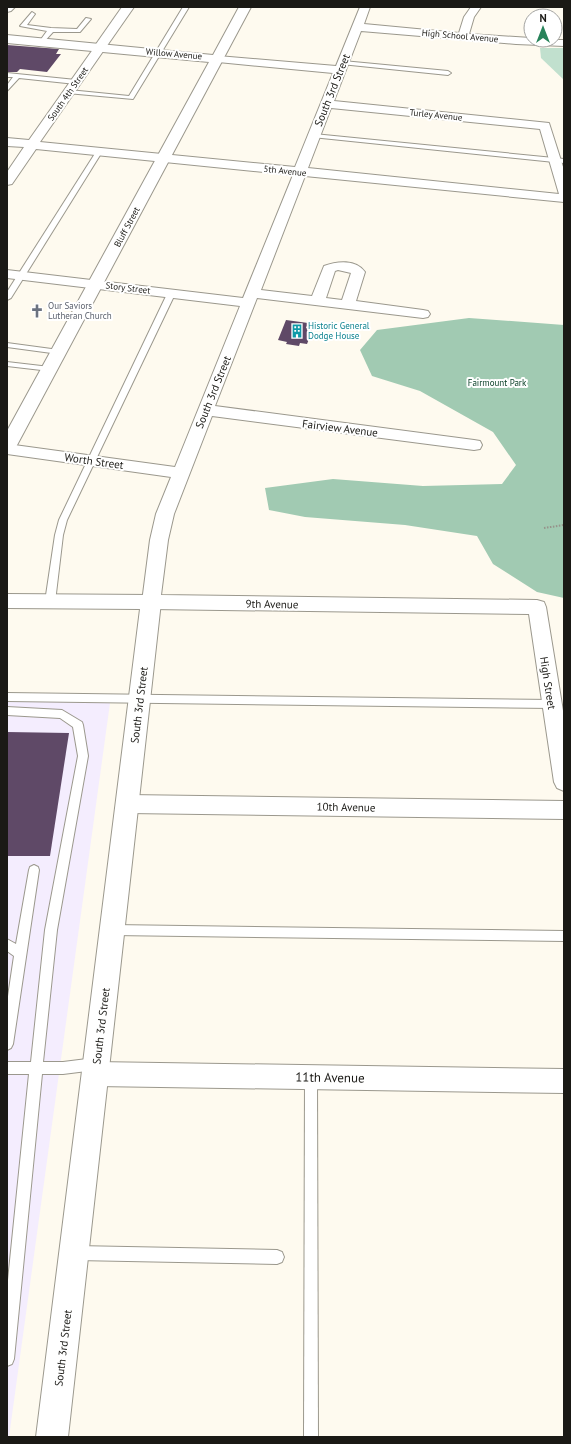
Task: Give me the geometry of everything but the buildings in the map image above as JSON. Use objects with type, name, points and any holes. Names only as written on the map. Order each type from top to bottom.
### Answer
[{"type":"main road","name":"South 4th Street","points":[[100,47],[128,7]]},
{"type":"main road","name":"Bluff Street","points":[[7,448],[246,7]]},
{"type":"main road","name":"Willow Avenue","points":[[7,39],[218,58]]},
{"type":"main road","name":"9th Avenue","points":[[7,601],[151,602]]},
{"type":"main road","name":"South 3rd Street","points":[[52,1437],[151,602]]},
{"type":"street","name":"South 3rd Street","points":[[151,602],[159,540],[165,514],[365,7]]},
{"type":"street","points":[[463,36],[469,17],[476,7]]},
{"type":"street","name":"High School Avenue","points":[[357,26],[544,43],[564,43]]},
{"type":"street","name":"South 4th Street","points":[[7,181],[100,47]]},
{"type":"street","name":"Willow Avenue","points":[[218,58],[341,67]]},
{"type":"street","name":"Turley Avenue","points":[[326,104],[545,126],[560,161]]},
{"type":"street","name":"5th Avenue","points":[[7,142],[564,198]]},
{"type":"street","points":[[560,161],[564,192]]},
{"type":"street","points":[[318,300],[329,268],[336,266],[354,268],[358,272],[348,304]]},
{"type":"street","name":"Story Street","points":[[14,275],[171,294],[318,300],[423,314]]},
{"type":"street","name":"Fairview Avenue","points":[[206,410],[474,445]]},
{"type":"street","name":"Worth Street","points":[[7,448],[181,473]]},
{"type":"street","name":"9th Avenue","points":[[151,602],[537,607]]},
{"type":"street","name":"High Street","points":[[537,607],[564,782]]},
{"type":"street","name":"10th Avenue","points":[[128,804],[564,810]]},
{"type":"street","name":"11th Avenue","points":[[96,1069],[311,1077],[564,1081]]},
{"type":"lane","points":[[69,92],[131,98],[186,7]]},
{"type":"lane","points":[[32,14],[23,26],[51,30],[78,31],[88,19]]},
{"type":"lane","points":[[42,42],[51,30]]},
{"type":"lane","points":[[341,67],[448,73]]},
{"type":"lane","points":[[7,75],[76,82]]},
{"type":"lane","points":[[7,89],[17,76]]},
{"type":"lane","points":[[314,136],[560,161]]},
{"type":"lane","points":[[7,298],[14,275],[99,152]]},
{"type":"lane","points":[[50,602],[59,535],[63,520],[171,294]]},
{"type":"lane","points":[[7,345],[59,352]]},
{"type":"lane","points":[[7,364],[50,369]]},
{"type":"lane","points":[[7,697],[552,704]]},
{"type":"lane","points":[[7,711],[62,714],[78,725],[83,756],[51,930],[12,1272],[7,1359]]},
{"type":"lane","points":[[7,1044],[34,870]]},
{"type":"lane","points":[[113,930],[564,936]]},
{"type":"lane","points":[[7,944],[20,954]]},
{"type":"lane","points":[[7,1068],[96,1069]]},
{"type":"lane","points":[[311,1077],[311,1437]]},
{"type":"lane","points":[[74,1253],[277,1257]]},
{"type":"path","points":[[544,528],[564,525]]},
{"type":"shaded area","points":[[7,701],[110,703],[9,1437],[7,1437]]},
{"type":"green space","points":[[540,48],[564,48],[564,80],[541,58]]},
{"type":"green space","name":"Fairmount Park","points":[[469,318],[564,325],[564,598],[537,592],[493,564],[477,536],[405,525],[305,517],[269,510],[265,488],[333,479],[423,486],[502,484],[516,465],[493,432],[420,391],[372,376],[360,350],[377,330]]},
{"type":"place","name":"Our Saviors Lutheran Church","points":[[37,311]]},
{"type":"place","name":"Historic General Dodge House","points":[[297,331]]}]
